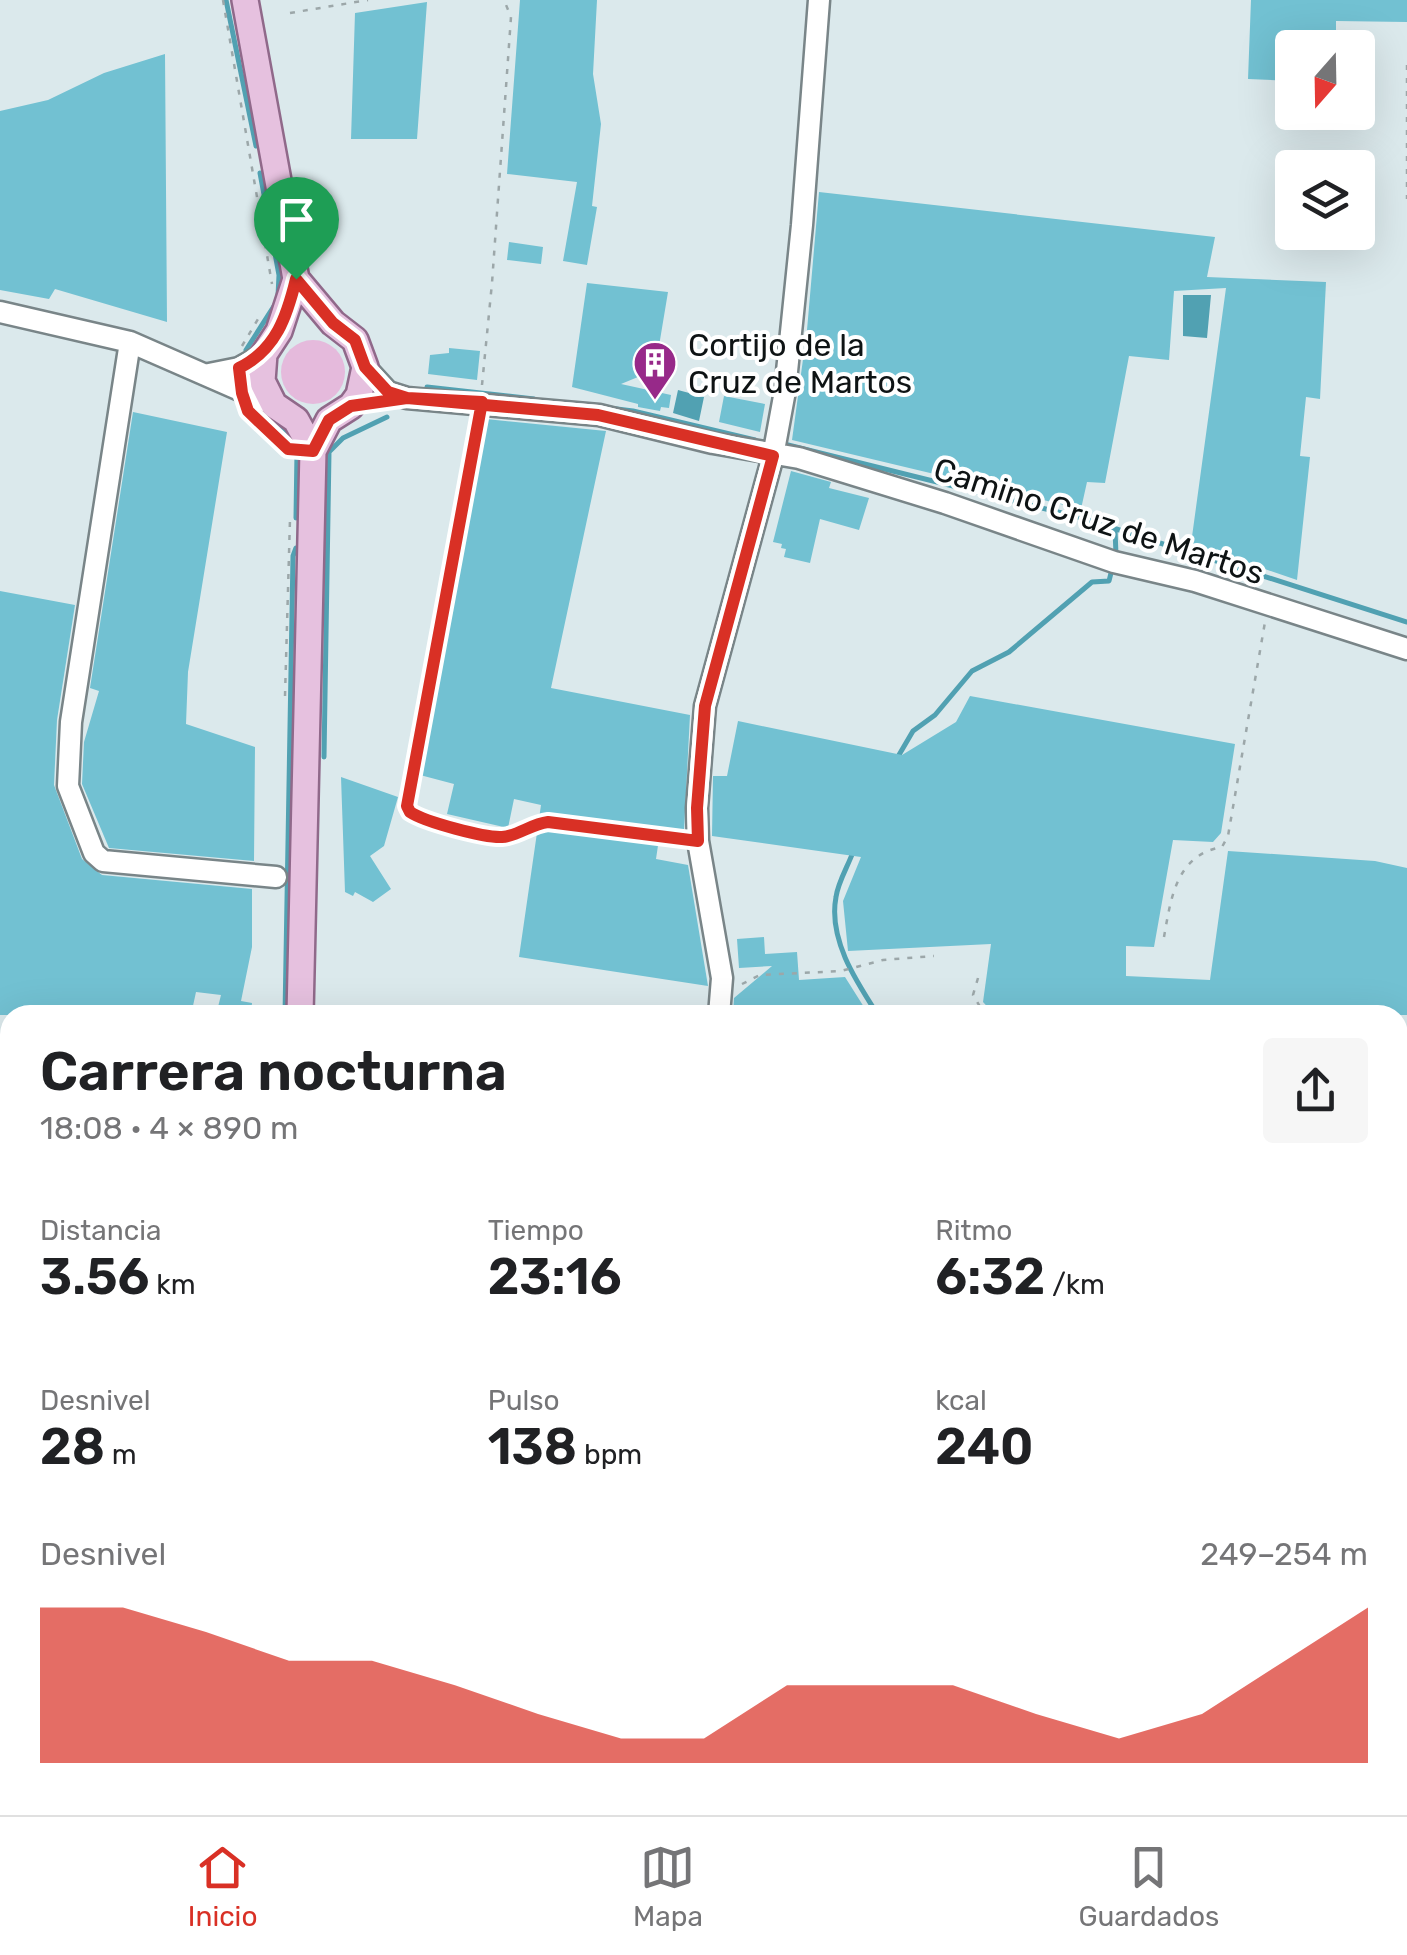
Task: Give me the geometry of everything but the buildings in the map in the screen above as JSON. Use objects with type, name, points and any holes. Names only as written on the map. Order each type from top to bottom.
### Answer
[{"type":"main road","points":[[245,0],[296,279],[279,331],[264,354],[262,381],[274,405],[296,420],[300,1005]]},
{"type":"main road","points":[[296,279],[333,323],[355,340],[365,367],[359,394],[351,406],[329,420],[297,450]]},
{"type":"main road","points":[[279,331],[314,319],[333,323]]},
{"type":"street","points":[[720,1005],[722,978],[698,841],[705,706],[775,447],[785,391],[819,0]]},
{"type":"street","points":[[0,312],[130,342],[209,374],[237,380],[274,405]]},
{"type":"street","points":[[130,342],[72,722],[68,786],[94,853],[103,861],[276,876]]},
{"type":"street","points":[[237,380],[264,354]]},
{"type":"street","points":[[365,367],[388,392],[407,398]]},
{"type":"street","name":"Camino Cruz de Martos","points":[[351,406],[482,393],[775,447],[1114,562],[1195,581],[1407,648]]},
{"type":"street","points":[[296,420],[329,420]]},
{"type":"path","points":[[223,0],[272,295]]},
{"type":"path","points":[[290,13],[368,0]]},
{"type":"path","points":[[504,0],[511,17],[507,94],[482,393],[407,806],[410,812],[430,822],[501,838],[548,822],[698,841]]},
{"type":"path","points":[[1407,64],[1407,199]]},
{"type":"path","points":[[267,306],[242,344],[237,380],[247,416],[282,451],[297,450]]},
{"type":"path","points":[[237,380],[248,411],[297,450]]},
{"type":"path","points":[[286,698],[290,519]]},
{"type":"path","points":[[1164,937],[1172,893],[1186,867],[1204,850],[1222,847],[1228,836],[1268,606]]},
{"type":"path","points":[[722,1005],[760,975],[841,970],[883,960],[934,956]]},
{"type":"path","points":[[978,978],[973,995],[979,1005]]},
{"type":"shaded area","points":[[313,340],[335,350],[345,372],[335,394],[313,404],[291,394],[281,372],[291,350]]},
{"type":"water","points":[[1183,295],[1211,295],[1207,338],[1183,336]]},
{"type":"water","points":[[678,390],[704,397],[699,421],[673,413]]},
{"type":"waterway","points":[[226,0],[256,146]]},
{"type":"waterway","points":[[260,173],[279,275],[278,296]]},
{"type":"waterway","points":[[246,350],[274,306]]},
{"type":"waterway","points":[[427,387],[534,399]]},
{"type":"waterway","points":[[252,405],[295,442]]},
{"type":"waterway","points":[[609,408],[755,440]]},
{"type":"waterway","points":[[324,757],[329,452],[343,438],[387,417]]},
{"type":"waterway","points":[[780,443],[1082,518],[1407,622]]},
{"type":"waterway","points":[[296,518],[297,452]]},
{"type":"waterway","points":[[1115,529],[1116,555]]},
{"type":"waterway","points":[[285,1005],[296,548]]},
{"type":"waterway","points":[[896,760],[913,731],[935,715],[972,671],[1009,652],[1092,582],[1109,581],[1112,569]]},
{"type":"waterway","points":[[853,852],[837,891],[836,928],[846,959],[872,1005]]},
{"type":"place","name":"Cortijo de la Cruz de Martos","points":[[655,401]]},
{"type":"route","points":[[296,279],[279,331],[264,354],[239,368],[248,411],[288,449],[313,451],[329,420],[351,406],[407,398],[482,402],[598,415],[773,456],[705,706],[698,841],[548,822],[501,838],[430,822],[410,812],[407,806],[482,402],[407,398],[388,392],[365,367],[355,340],[333,323],[296,279]]}]
